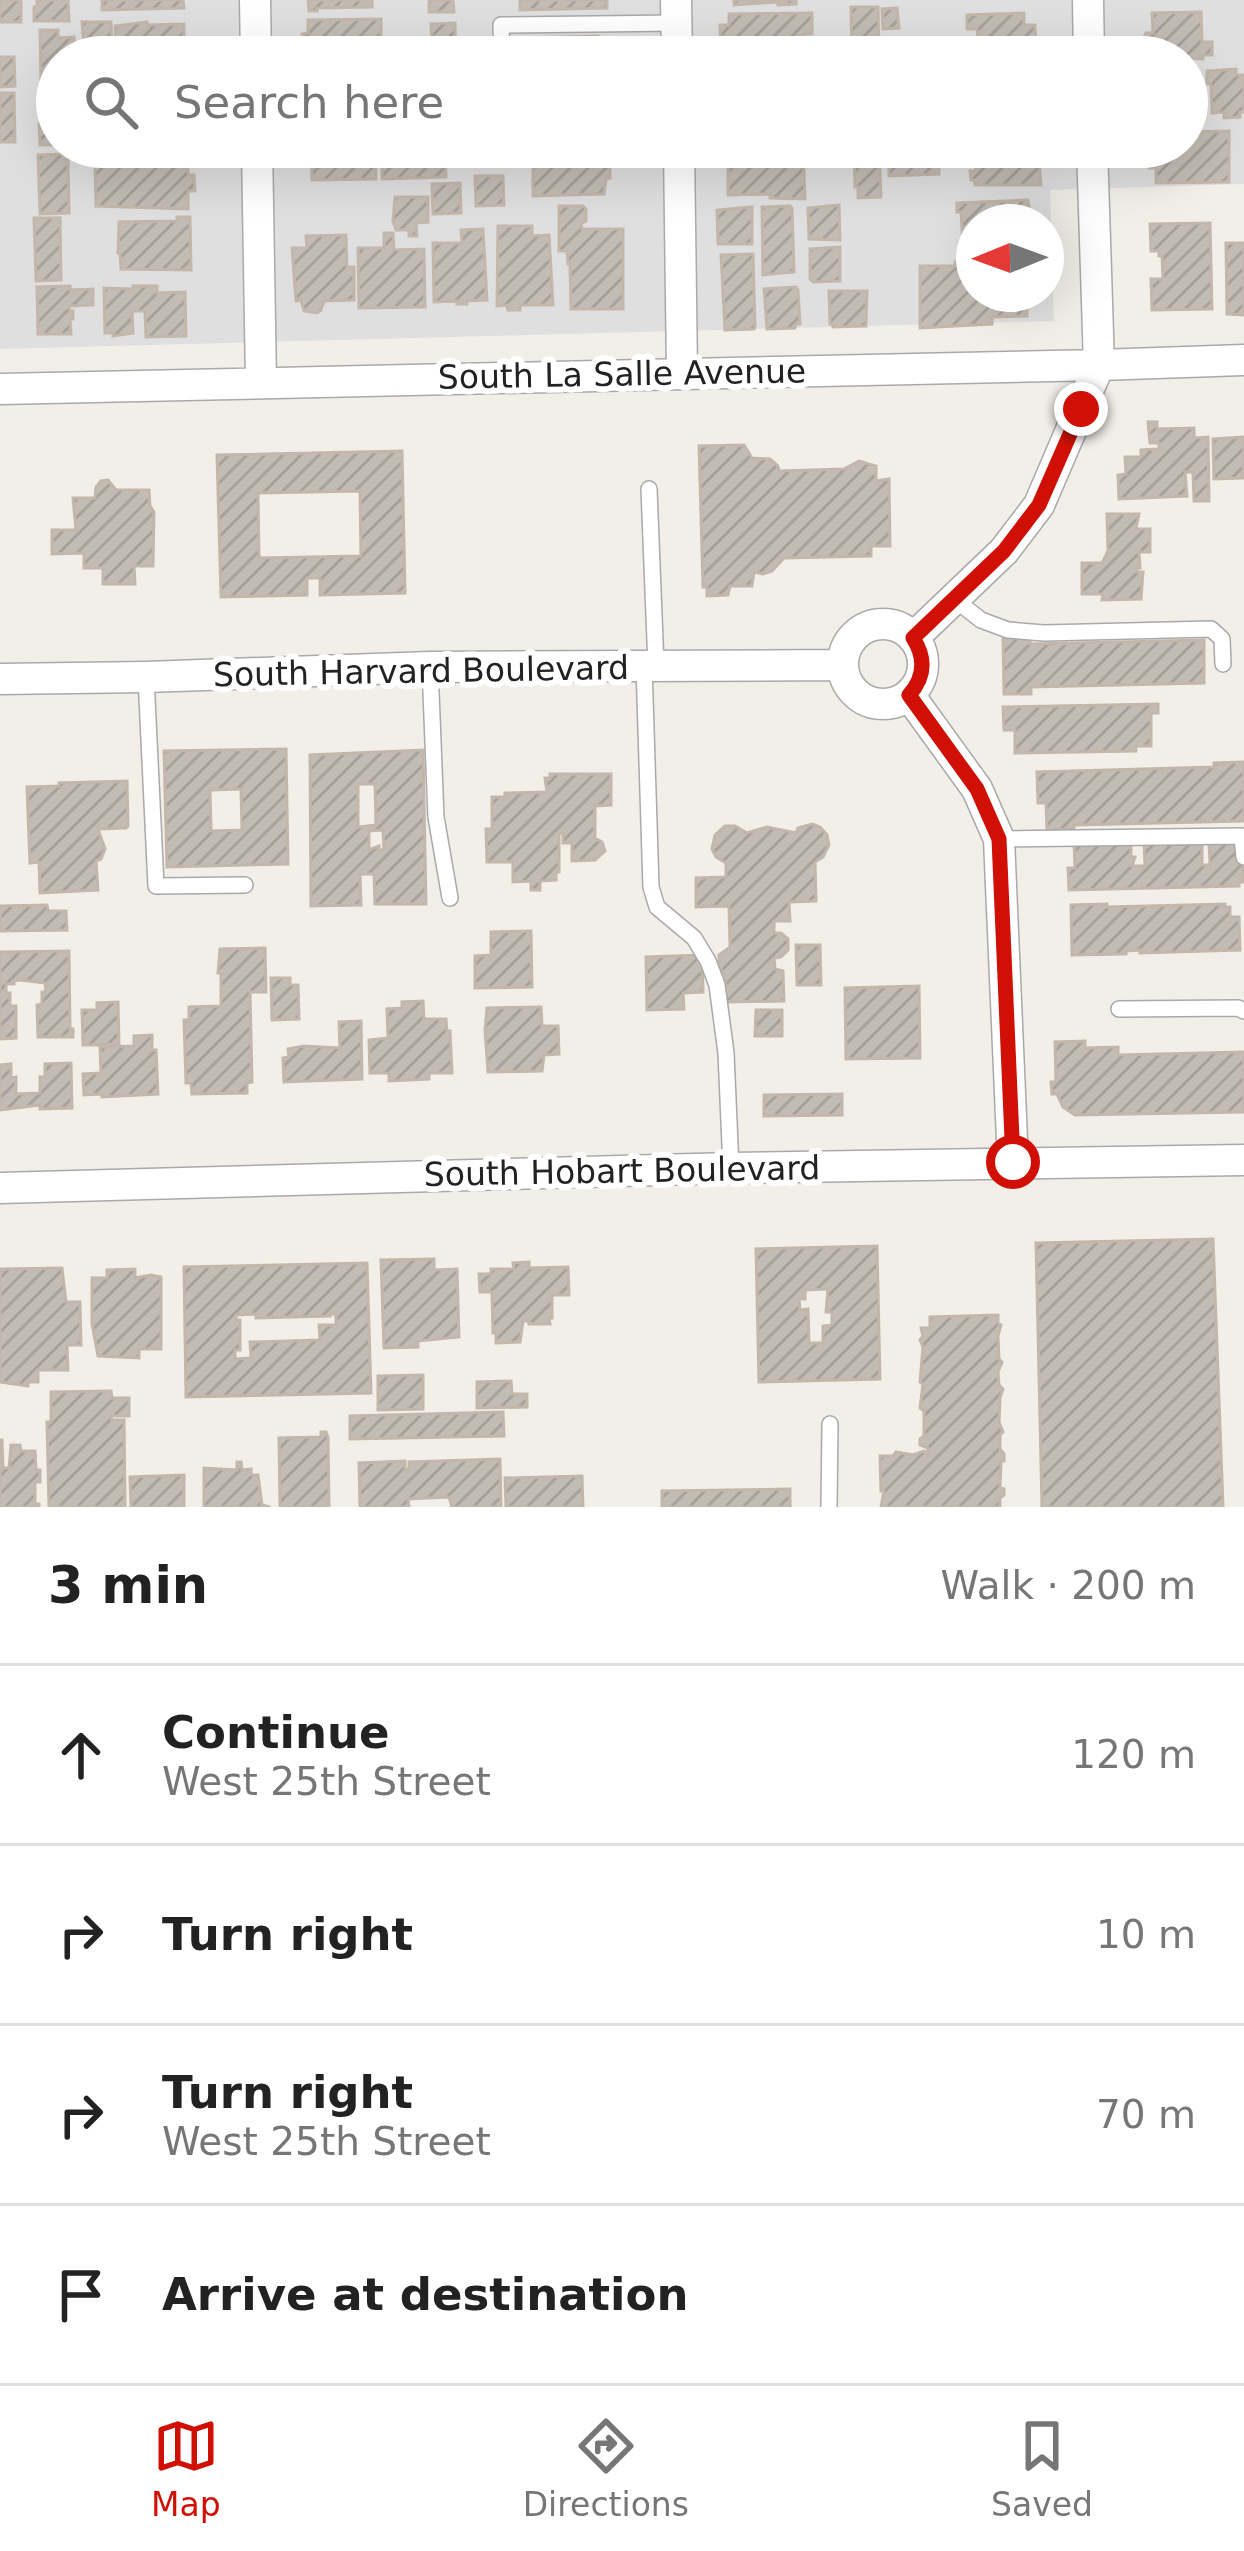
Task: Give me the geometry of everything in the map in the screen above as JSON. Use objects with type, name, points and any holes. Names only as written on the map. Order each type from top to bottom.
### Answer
[{"type":"street","points":[[255,0],[256,36]]},
{"type":"street","points":[[1088,0],[1089,36]]},
{"type":"street","points":[[257,168],[261,382]]},
{"type":"street","points":[[679,168],[682,373]]},
{"type":"street","points":[[913,638],[1004,551],[1039,505],[1099,365],[1093,168]]},
{"type":"street","name":"South La Salle Avenue","points":[[0,389],[1244,360]]},
{"type":"street","points":[[892,625],[913,638],[923,661],[917,686],[909,695],[898,702],[873,704],[851,689],[844,653],[868,627],[892,625]]},
{"type":"street","name":"South Harvard Boulevard","points":[[0,679],[430,667],[843,665]]},
{"type":"street","points":[[909,695],[977,789],[999,839],[1013,1162]]},
{"type":"street","name":"South Hobart Boulevard","points":[[0,1188],[1244,1160]]},
{"type":"lane","points":[[501,36],[501,25],[677,11]]},
{"type":"lane","points":[[649,490],[650,887],[657,908],[694,938],[717,985],[726,1053],[731,1168]]},
{"type":"lane","points":[[953,598],[981,620],[1008,630],[1211,629],[1222,639],[1223,664]]},
{"type":"lane","points":[[430,667],[436,817],[450,898]]},
{"type":"lane","points":[[146,677],[156,886],[245,885]]},
{"type":"lane","points":[[999,839],[1242,836],[1244,857]]},
{"type":"lane","points":[[1119,1009],[1238,1007],[1244,1011]]},
{"type":"lane","points":[[830,1424],[830,1507]]},
{"type":"shaded area","points":[[0,0],[1244,0],[1244,184],[1050,190],[1050,204],[956,204],[956,312],[1054,312],[1054,321],[0,349]]},
{"type":"building","points":[[0,0],[21,0],[21,22],[0,22]]},
{"type":"building","points":[[37,0],[68,0],[69,21],[34,21]]},
{"type":"building","points":[[102,0],[183,0],[184,8],[102,10]]},
{"type":"building","points":[[308,0],[372,0],[372,7],[309,11]]},
{"type":"building","points":[[429,0],[453,0],[454,12],[429,12]]},
{"type":"building","points":[[520,0],[607,0],[607,8],[520,10]]},
{"type":"building","points":[[734,0],[796,0],[796,4],[734,5]]},
{"type":"building","points":[[851,7],[878,7],[879,36],[852,36]]},
{"type":"building","points":[[897,8],[899,28],[883,29],[882,9]]},
{"type":"building","points":[[1201,12],[1202,36],[1144,36],[1153,33],[1152,13]]},
{"type":"building","points":[[812,13],[812,34],[720,36],[720,25],[729,25],[729,14]]},
{"type":"building","points":[[1024,13],[1024,25],[1035,25],[1035,36],[978,36],[977,29],[967,29],[967,15]]},
{"type":"building","points":[[381,19],[381,36],[302,36],[308,33],[308,20]]},
{"type":"building","points":[[82,22],[111,22],[111,36],[83,36]]},
{"type":"building","points":[[455,23],[455,36],[431,36],[431,24]]},
{"type":"building","points":[[184,24],[184,36],[115,36],[115,26]]},
{"type":"building","points":[[40,30],[58,30],[58,36],[40,36]]},
{"type":"building","points":[[0,57],[14,57],[15,86],[0,87]]},
{"type":"building","points":[[1236,69],[1236,75],[1244,75],[1240,117],[1212,113],[1208,71]]},
{"type":"building","points":[[0,93],[14,93],[15,142],[0,142]]},
{"type":"building","points":[[1229,131],[1229,182],[1156,183],[1156,168],[1208,168],[1208,132]]},
{"type":"building","points":[[38,168],[68,168],[69,213],[40,214]]},
{"type":"building","points":[[95,168],[188,168],[188,175],[194,175],[195,191],[188,191],[188,209],[96,206]]},
{"type":"building","points":[[312,168],[376,168],[376,179],[312,180]]},
{"type":"building","points":[[382,168],[446,168],[446,177],[382,179]]},
{"type":"building","points":[[533,168],[610,168],[604,194],[533,196]]},
{"type":"building","points":[[728,168],[804,168],[805,199],[728,195]]},
{"type":"building","points":[[855,168],[880,168],[881,197],[858,198]]},
{"type":"building","points":[[889,168],[939,168],[939,174],[889,176]]},
{"type":"building","points":[[1040,168],[1041,185],[975,185],[970,171]]},
{"type":"building","points":[[475,176],[503,176],[504,205],[476,206]]},
{"type":"building","points":[[460,183],[461,213],[433,214],[432,184]]},
{"type":"building","points":[[395,197],[428,197],[428,222],[416,223],[417,236],[396,230]]},
{"type":"building","points":[[1028,200],[1029,204],[957,204]]},
{"type":"building","points":[[839,205],[840,240],[809,239],[808,208]]},
{"type":"building","points":[[559,206],[586,209],[582,229],[623,229],[623,309],[571,309],[570,264],[567,251],[559,251]]},
{"type":"building","points":[[790,206],[794,272],[763,275],[762,207]]},
{"type":"building","points":[[752,207],[752,244],[718,244],[717,210]]},
{"type":"building","points":[[177,217],[190,217],[191,270],[121,269],[119,222],[177,221]]},
{"type":"building","points":[[34,218],[60,218],[61,280],[36,281]]},
{"type":"building","points":[[1210,223],[1212,309],[1152,310],[1151,279],[1163,279],[1162,256],[1151,251],[1150,224]]},
{"type":"building","points":[[498,226],[532,226],[532,236],[549,235],[553,305],[520,305],[520,310],[497,306]]},
{"type":"building","points":[[483,229],[487,300],[434,302],[433,243],[462,243],[461,230]]},
{"type":"building","points":[[384,233],[393,233],[394,250],[424,249],[425,307],[359,308],[358,248],[384,248]]},
{"type":"building","points":[[346,235],[347,267],[354,267],[354,300],[324,301],[317,313],[304,311],[301,300],[296,301],[292,248],[307,248],[306,236]]},
{"type":"building","points":[[1226,243],[1244,243],[1244,315],[1227,314]]},
{"type":"building","points":[[840,247],[840,281],[813,282],[810,249]]},
{"type":"building","points":[[753,254],[755,327],[725,330],[721,255]]},
{"type":"building","points":[[956,262],[956,312],[1027,312],[1027,316],[992,317],[992,324],[920,328],[920,266],[955,266]]},
{"type":"building","points":[[70,286],[70,290],[93,289],[93,305],[69,306],[73,311],[71,334],[38,334],[37,287]]},
{"type":"building","points":[[157,286],[157,293],[185,292],[186,336],[146,337],[145,311],[132,311],[133,333],[105,333],[104,288]]},
{"type":"building","points":[[796,287],[800,324],[767,329],[764,289]]},
{"type":"building","points":[[829,291],[867,291],[866,326],[833,327]]},
{"type":"building","points":[[1148,422],[1157,422],[1157,429],[1194,428],[1194,438],[1208,437],[1209,501],[1194,501],[1193,472],[1185,472],[1187,496],[1119,499],[1118,475],[1126,474],[1125,457],[1141,457],[1141,450],[1159,449],[1159,443],[1150,443]]},
{"type":"building","points":[[1244,437],[1243,478],[1214,479],[1213,439]]},
{"type":"building","points":[[744,445],[752,458],[770,459],[779,471],[844,469],[859,461],[876,466],[876,481],[889,479],[890,546],[871,546],[871,556],[784,558],[772,571],[754,572],[752,586],[730,586],[728,595],[707,596],[699,446]]},
{"type":"building","points":[[402,451],[405,593],[320,595],[320,578],[307,578],[307,595],[221,597],[217,455]],"holes":[[[360,491],[361,556],[259,558],[258,493]]]},
{"type":"building","points":[[108,480],[116,490],[149,490],[154,512],[153,566],[134,566],[135,584],[103,584],[103,568],[84,568],[84,553],[52,554],[52,530],[76,530],[73,498],[95,498],[96,487]]},
{"type":"building","points":[[1107,514],[1139,514],[1136,529],[1150,529],[1150,552],[1139,552],[1141,599],[1102,600],[1103,594],[1082,594],[1082,563],[1102,563],[1108,551]]},
{"type":"building","points":[[1030,638],[1030,644],[1204,640],[1204,683],[1031,687],[1031,694],[1004,694],[1003,639]]},
{"type":"building","points":[[1158,704],[1158,713],[1151,713],[1151,746],[1136,746],[1136,751],[1015,753],[1015,730],[1004,730],[1003,707]]},
{"type":"building","points":[[286,749],[288,864],[167,867],[164,751]],"holes":[[[241,789],[242,830],[211,831],[210,790]]]},
{"type":"building","points":[[423,750],[426,904],[375,904],[374,874],[360,874],[361,905],[311,906],[310,755]],"holes":[[[358,784],[375,784],[376,825],[358,827]],[[383,830],[384,850],[379,846],[369,850],[369,831]]]},
{"type":"building","points":[[1244,762],[1244,821],[1074,825],[1074,829],[1047,830],[1046,803],[1038,803],[1037,772]]},
{"type":"building","points":[[550,774],[611,774],[611,805],[595,806],[595,838],[605,851],[595,860],[572,861],[572,843],[563,843],[563,833],[559,833],[556,880],[540,881],[540,890],[531,890],[531,881],[513,882],[513,862],[487,862],[486,829],[492,829],[492,797],[547,792],[545,778]]},
{"type":"building","points":[[127,781],[128,826],[98,829],[105,849],[96,861],[98,890],[40,893],[39,862],[30,863],[27,787]]},
{"type":"building","points":[[812,824],[827,835],[829,845],[815,862],[816,901],[789,902],[790,921],[774,921],[774,933],[788,939],[788,950],[774,958],[775,969],[783,971],[784,1001],[726,1002],[719,955],[730,947],[729,906],[696,907],[696,878],[726,877],[726,863],[712,849],[715,835],[725,826],[747,833],[767,827],[796,833]]},
{"type":"building","points":[[1202,839],[1202,865],[1210,865],[1209,840],[1242,843],[1243,882],[1239,886],[1069,890],[1068,868],[1075,868],[1074,842],[1131,841],[1132,866],[1145,866],[1144,840]]},
{"type":"building","points":[[1225,904],[1230,917],[1239,917],[1240,950],[1072,955],[1071,905]]},
{"type":"building","points":[[47,905],[48,911],[66,911],[67,930],[0,931],[0,906]]},
{"type":"building","points":[[531,931],[532,987],[475,988],[475,956],[491,955],[491,932]]},
{"type":"building","points":[[796,945],[820,945],[821,985],[797,985]]},
{"type":"building","points":[[265,948],[266,992],[250,992],[252,1082],[247,1083],[247,1093],[192,1094],[191,1083],[186,1083],[184,1020],[189,1020],[189,1007],[221,1006],[220,949]]},
{"type":"building","points":[[69,951],[73,1037],[38,1037],[37,1005],[42,1004],[45,983],[20,980],[6,984],[10,1006],[16,1006],[16,1038],[0,1039],[0,952]]},
{"type":"building","points":[[702,955],[703,992],[683,993],[684,1009],[647,1010],[646,957]]},
{"type":"building","points":[[271,978],[290,978],[290,985],[298,985],[299,1019],[272,1020]]},
{"type":"building","points":[[919,986],[920,1058],[846,1059],[845,988]]},
{"type":"building","points":[[423,1001],[424,1019],[446,1019],[452,1073],[389,1081],[389,1073],[370,1073],[369,1040],[388,1038],[387,1009]]},
{"type":"building","points":[[118,1002],[119,1044],[83,1045],[82,1010]]},
{"type":"building","points":[[541,1007],[542,1026],[558,1026],[559,1054],[544,1055],[542,1071],[488,1072],[487,1008]]},
{"type":"building","points":[[756,1010],[782,1010],[782,1036],[755,1036]]},
{"type":"building","points":[[361,1021],[362,1079],[284,1082],[283,1058],[289,1057],[288,1049],[340,1048],[339,1022]]},
{"type":"building","points":[[152,1035],[158,1094],[84,1095],[83,1074],[101,1073],[100,1047],[134,1046],[134,1036]]},
{"type":"building","points":[[1085,1041],[1085,1048],[1118,1047],[1118,1055],[1244,1052],[1244,1112],[1075,1115],[1052,1094],[1055,1042]]},
{"type":"building","points":[[71,1063],[72,1108],[40,1109],[40,1105],[0,1110],[0,1065],[11,1064],[16,1094],[40,1093],[45,1064]]},
{"type":"building","points":[[842,1094],[842,1115],[764,1116],[764,1095]]},
{"type":"building","points":[[1213,1239],[1223,1507],[1042,1507],[1036,1243]]},
{"type":"building","points":[[877,1246],[880,1379],[759,1382],[756,1249]],"holes":[[[828,1289],[826,1312],[832,1312],[832,1325],[823,1326],[823,1343],[809,1343],[808,1309],[800,1310],[799,1299],[805,1299],[805,1290]]]},
{"type":"building","points":[[434,1259],[434,1270],[457,1269],[459,1337],[418,1341],[418,1347],[384,1348],[381,1260]]},
{"type":"building","points":[[529,1262],[529,1268],[568,1267],[569,1295],[552,1295],[550,1324],[523,1321],[520,1342],[496,1343],[492,1292],[480,1292],[479,1274]]},
{"type":"building","points":[[367,1263],[371,1393],[186,1397],[184,1267]],"holes":[[[256,1314],[256,1318],[336,1314],[336,1325],[319,1325],[320,1340],[250,1342],[251,1358],[235,1359],[235,1350],[240,1350],[236,1315]]]},
{"type":"building","points":[[62,1268],[66,1302],[80,1302],[81,1345],[67,1345],[68,1370],[38,1370],[38,1382],[28,1382],[28,1386],[0,1382],[0,1269]]},
{"type":"building","points":[[135,1269],[135,1278],[161,1277],[161,1349],[139,1349],[139,1358],[98,1356],[92,1278],[107,1278],[107,1270]]},
{"type":"building","points":[[998,1315],[1002,1362],[998,1372],[1003,1389],[1000,1449],[1004,1454],[1000,1507],[881,1507],[880,1456],[924,1451],[927,1455],[928,1448],[920,1445],[924,1436],[921,1328],[930,1328],[930,1317]]},
{"type":"building","points":[[423,1375],[423,1409],[378,1410],[378,1376]]},
{"type":"building","points":[[511,1381],[512,1394],[527,1394],[527,1407],[477,1408],[477,1382]]},
{"type":"building","points":[[111,1391],[112,1398],[129,1398],[129,1416],[111,1416],[124,1420],[125,1507],[49,1507],[51,1392]]},
{"type":"building","points":[[503,1412],[504,1436],[350,1439],[350,1416]]},
{"type":"building","points":[[321,1432],[328,1437],[329,1507],[280,1507],[279,1438],[321,1437]]},
{"type":"building","points":[[0,1440],[3,1468],[9,1468],[11,1445],[35,1451],[40,1482],[35,1482],[35,1504],[39,1507],[0,1507]]},
{"type":"building","points":[[500,1459],[501,1507],[452,1507],[449,1497],[408,1499],[409,1507],[360,1507],[359,1463],[405,1461],[409,1469],[409,1462]]},
{"type":"building","points":[[237,1462],[242,1470],[251,1469],[251,1475],[258,1475],[262,1505],[270,1507],[204,1507],[204,1468],[237,1470]]},
{"type":"building","points":[[184,1475],[184,1507],[131,1507],[130,1477]]},
{"type":"building","points":[[582,1476],[583,1507],[506,1507],[505,1478]]},
{"type":"building","points":[[790,1489],[790,1507],[662,1507],[662,1491]]},
{"type":"route","points":[[1013,1162],[999,839],[977,789],[909,695],[922,674],[923,661],[913,638],[1004,551],[1039,505],[1081,409]]}]
